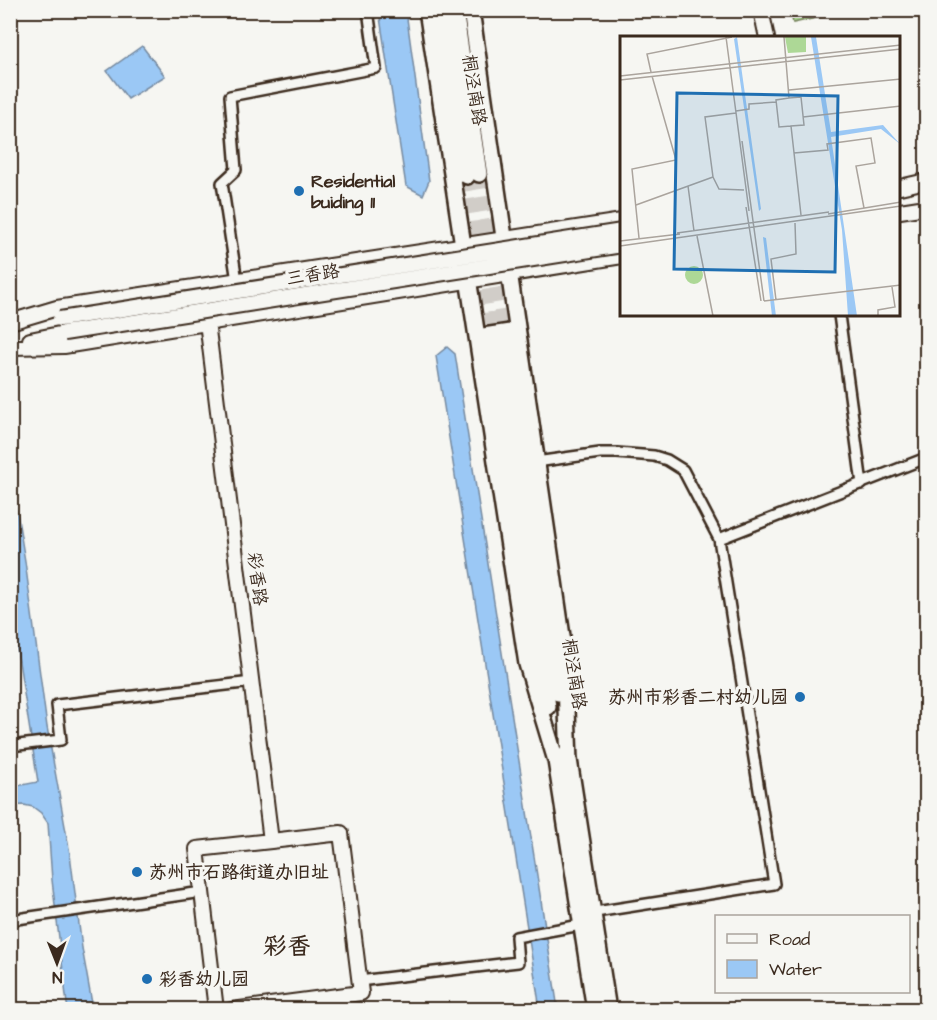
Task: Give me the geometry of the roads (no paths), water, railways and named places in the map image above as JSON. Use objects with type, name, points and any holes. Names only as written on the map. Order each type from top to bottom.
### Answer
[{"type":"main road","points":[[427,10],[526,664],[563,763]]},
{"type":"main road","name":"桐泾南路","points":[[442,10],[473,175],[455,10]]},
{"type":"main road","points":[[471,10],[565,657],[563,763]]},
{"type":"main road","points":[[761,10],[767,36]]},
{"type":"main road","points":[[901,179],[927,175]]},
{"type":"main road","points":[[454,188],[496,181]]},
{"type":"main road","points":[[901,187],[927,181]]},
{"type":"main road","points":[[901,201],[927,199]]},
{"type":"main road","points":[[901,211],[927,207]]},
{"type":"main road","points":[[10,323],[57,308],[620,221]]},
{"type":"main road","name":"三香路","points":[[10,323],[60,319],[620,231]]},
{"type":"main road","name":"三香路","points":[[10,346],[64,333],[620,245]]},
{"type":"main road","points":[[10,346],[64,346],[620,256]]},
{"type":"main road","name":"彩香路","points":[[207,322],[271,841]]},
{"type":"main road","points":[[477,337],[517,331]]},
{"type":"main road","name":"桐泾南路","points":[[499,344],[587,919],[595,1010]]},
{"type":"main road","points":[[216,1010],[197,849],[341,833],[361,993],[285,1006],[232,1010]]},
{"type":"main road","name":"桐泾南路","points":[[587,919],[608,1010]]},
{"type":"street","points":[[237,280],[222,183],[236,170],[230,96],[376,68],[368,10]]},
{"type":"street","points":[[839,316],[861,484]]},
{"type":"street","points":[[359,981],[518,962],[516,937],[549,931],[587,919],[774,884],[719,539],[683,470],[667,460],[654,456],[609,453],[536,462]]},
{"type":"street","points":[[719,539],[927,459]]},
{"type":"street","points":[[10,746],[61,740],[57,705],[252,682]]},
{"type":"street","points":[[10,920],[202,892]]},
{"type":"water","points":[[379,11],[406,11],[429,181],[423,195],[406,186]]},
{"type":"water","points":[[142,46],[165,76],[128,99],[107,71]]},
{"type":"water","points":[[447,347],[455,354],[558,1009],[540,1009],[436,356]]},
{"type":"water","points":[[10,470],[25,561],[47,727],[70,854],[82,948],[93,1009],[69,1009],[67,1004],[52,880],[48,823],[33,807],[11,806],[11,787],[38,782],[11,611]]},
{"type":"tunnel","points":[[479,174],[505,343]]},
{"type":"tunnel","points":[[467,176],[492,345]]},
{"type":"place","name":"Residential buiding 11","points":[[299,191]]},
{"type":"place","name":"苏州市彩香二村幼儿园","points":[[800,697]]},
{"type":"place","name":"苏州市石路街道办旧址","points":[[137,872]]},
{"type":"place","name":"彩香幼儿园","points":[[147,979]]},
{"type":"district","name":"彩香","points":[[287,947]]}]
